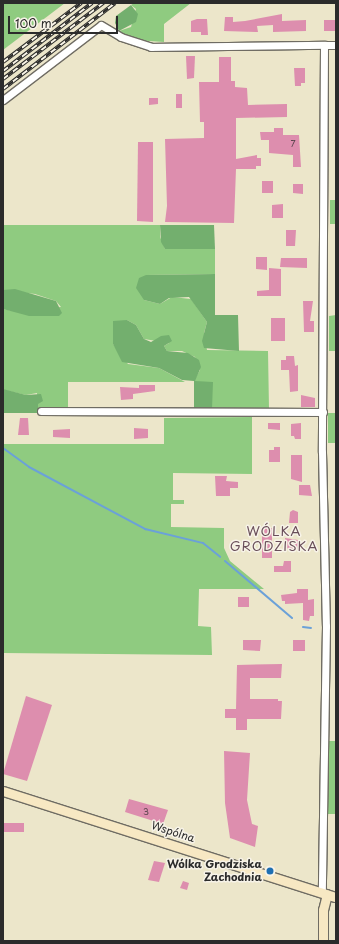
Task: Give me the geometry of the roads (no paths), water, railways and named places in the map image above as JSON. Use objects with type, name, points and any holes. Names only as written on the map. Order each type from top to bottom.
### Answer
[{"type":"street","points":[[3,100],[101,24],[121,37],[151,47],[336,45]]},
{"type":"street","points":[[323,941],[323,910],[328,895],[323,412],[324,45]]},
{"type":"street","points":[[41,411],[323,412]]},
{"type":"street","name":"Wspólna","points":[[3,791],[328,895]]},
{"type":"waterway","points":[[3,448],[29,467],[145,529],[203,543],[220,557]]},
{"type":"waterway","points":[[225,561],[292,618]]},
{"type":"waterway","points":[[303,627],[311,628]]},
{"type":"railway","points":[[3,62],[81,3]]},
{"type":"railway","points":[[3,71],[92,3]]},
{"type":"railway","points":[[3,79],[103,3]]},
{"type":"railway","points":[[3,89],[115,3]]},
{"type":"place","name":"Wólka Grodziska Zachodnia","points":[[270,871]]},
{"type":"district","name":"WÓLKA GRODZISKA","points":[[274,540]]}]
